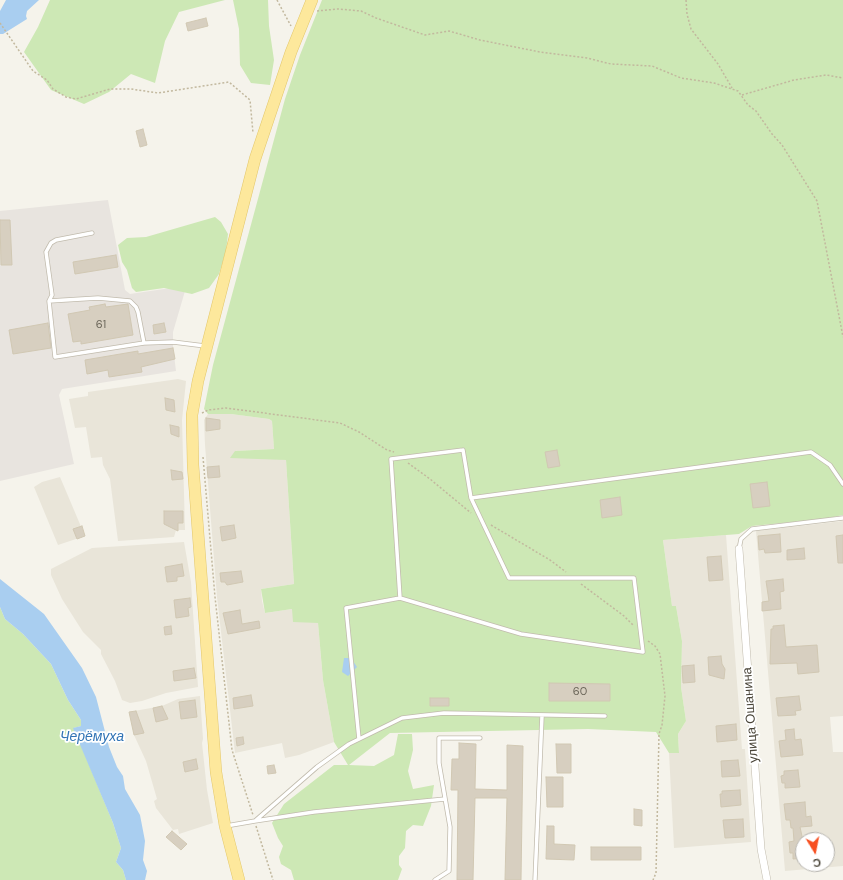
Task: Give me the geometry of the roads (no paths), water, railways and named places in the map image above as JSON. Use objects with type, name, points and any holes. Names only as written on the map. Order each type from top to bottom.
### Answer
[{"type":"main road","points":[[239,880],[225,826],[216,772],[191,435],[192,415],[198,381],[255,159],[288,58],[311,5]]},
{"type":"street","name":"улица Ошанина","points":[[739,549],[761,849],[767,880]]},
{"type":"lane","points":[[92,233],[61,238],[51,243],[48,247],[46,258],[52,294],[49,301],[55,357],[144,343],[173,342],[207,347]]},
{"type":"lane","points":[[49,301],[98,298],[130,301],[136,307],[138,312],[144,343]]},
{"type":"lane","points":[[359,738],[346,608],[400,598],[521,634],[643,652],[634,578],[509,578],[471,498],[463,450],[391,459],[400,598]]},
{"type":"lane","points":[[471,498],[811,452],[830,465],[843,484]]},
{"type":"lane","points":[[739,549],[741,539],[752,529],[843,518]]},
{"type":"lane","points":[[255,820],[317,767],[359,738],[402,718],[421,714],[444,713],[605,716]]},
{"type":"lane","points":[[535,880],[542,716]]},
{"type":"lane","points":[[435,880],[449,871],[450,832],[439,763],[439,738],[480,738]]},
{"type":"lane","points":[[225,826],[255,820],[314,812],[445,799]]},
{"type":"water","points":[[6,0],[39,0],[27,11],[27,19],[3,34],[0,34],[0,11]]},
{"type":"water","name":"Черёмуха","points":[[0,579],[44,614],[82,668],[96,697],[109,747],[117,767],[123,776],[125,789],[140,815],[145,841],[143,860],[147,871],[145,880],[126,880],[123,870],[116,862],[121,848],[113,823],[73,728],[81,726],[81,720],[68,700],[51,664],[23,634],[5,619],[0,607]]},
{"type":"water","points":[[344,658],[351,658],[357,667],[348,676],[342,672]]}]
